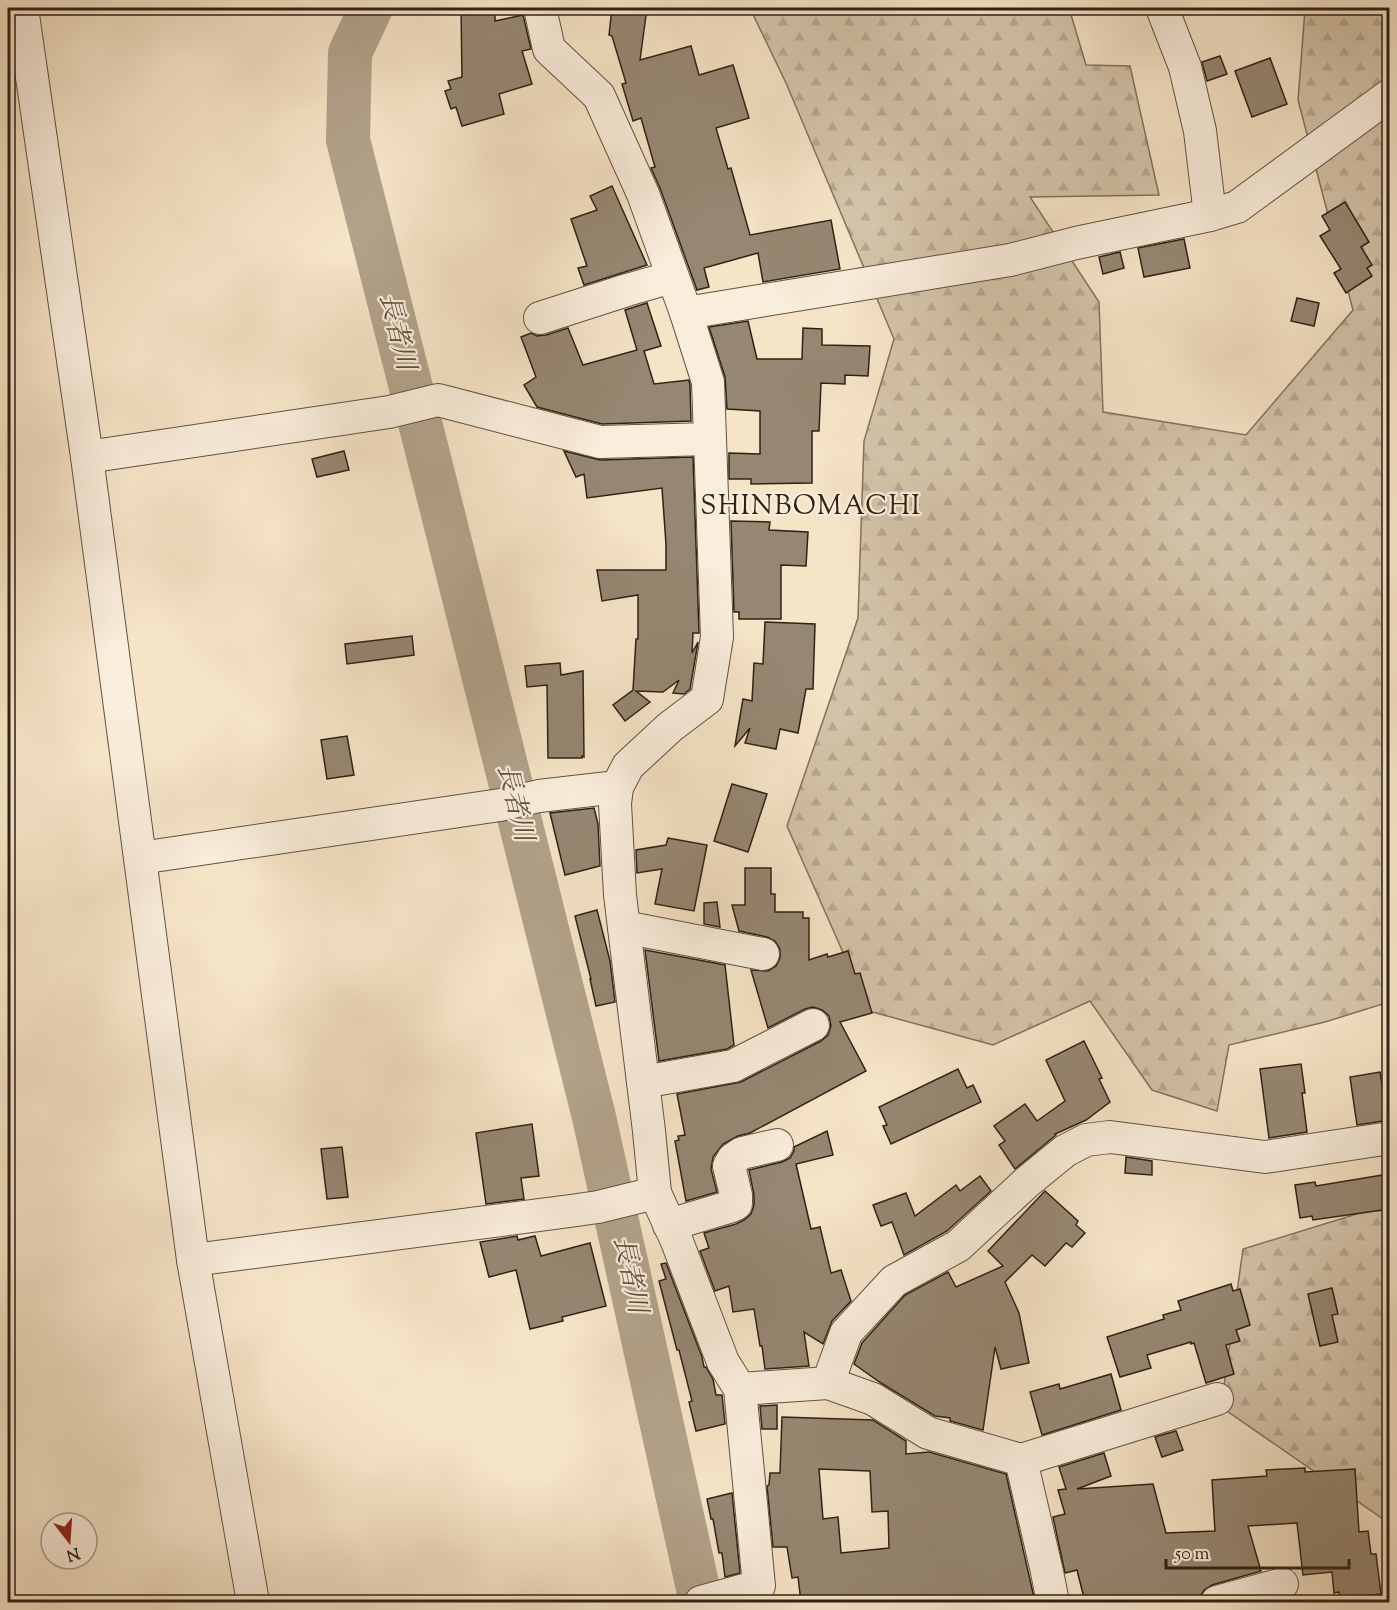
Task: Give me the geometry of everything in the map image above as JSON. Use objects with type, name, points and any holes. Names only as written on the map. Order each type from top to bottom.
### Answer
[{"type":"street","points":[[22,8],[87,457],[193,1260],[253,1602]]},
{"type":"street","points":[[540,8],[549,49],[599,96],[642,194],[686,313],[708,382],[717,636],[707,699],[670,727],[628,766],[617,787],[615,804],[620,895],[643,1082],[644,1196],[669,1225],[723,1362],[740,1389],[759,1586],[727,1598]]},
{"type":"street","points":[[1162,8],[1185,67],[1200,131],[1210,215]]},
{"type":"street","points":[[686,313],[1010,260],[1237,207],[1389,94]]},
{"type":"street","points":[[540,318],[672,277]]},
{"type":"street","points":[[87,457],[389,412],[438,400],[600,442],[710,439]]},
{"type":"street","points":[[140,858],[500,805],[539,796],[617,787]]},
{"type":"street","points":[[624,927],[763,954]]},
{"type":"street","points":[[643,1082],[733,1066],[813,1025]]},
{"type":"street","points":[[828,1383],[846,1334],[894,1281],[958,1246],[1027,1182],[1065,1151],[1086,1140],[1110,1137],[1265,1156],[1389,1138]]},
{"type":"street","points":[[669,1225],[736,1204],[729,1166],[733,1159],[742,1153],[777,1145]]},
{"type":"street","points":[[193,1260],[598,1207],[644,1196]]},
{"type":"street","points":[[740,1389],[828,1383],[873,1399],[928,1433],[1021,1460],[1217,1399]]},
{"type":"street","points":[[1021,1460],[1053,1602]]},
{"type":"street","points":[[1217,1602],[1282,1584]]},
{"type":"green space","points":[[750,8],[1069,8],[1086,65],[1130,66],[1159,195],[1030,197],[1099,302],[1103,412],[1246,435],[1353,310],[1298,100],[1305,10],[1311,8],[1389,8],[1389,1002],[1325,1022],[1229,1045],[1217,1111],[1152,1090],[1090,1001],[993,1045],[869,1011],[787,826],[858,618],[864,441],[894,339],[786,83]]},
{"type":"green space","points":[[1389,1204],[1389,1523],[1221,1407],[1243,1249]]},
{"type":"building","points":[[461,8],[495,8],[495,21],[523,15],[531,49],[522,51],[532,84],[499,94],[504,114],[462,126],[456,107],[451,109],[445,91],[451,89],[448,81],[462,77]]},
{"type":"building","points":[[612,8],[647,8],[640,60],[691,46],[699,75],[733,65],[749,118],[716,128],[728,169],[731,168],[750,235],[831,220],[840,269],[763,282],[758,253],[704,268],[709,287],[697,290],[651,168],[655,167],[641,118],[633,121],[622,84],[626,83],[612,36],[609,35]]},
{"type":"building","points":[[1220,56],[1227,74],[1207,81],[1202,62]]},
{"type":"building","points":[[1270,58],[1287,104],[1252,117],[1235,71]]},
{"type":"building","points":[[612,186],[647,265],[584,285],[578,268],[587,266],[571,219],[597,210],[590,196]]},
{"type":"building","points":[[1345,202],[1369,242],[1361,247],[1372,265],[1367,268],[1372,276],[1346,293],[1334,273],[1341,269],[1320,236],[1330,230],[1322,216]]},
{"type":"building","points":[[1184,239],[1190,268],[1144,277],[1138,248]]},
{"type":"building","points":[[1120,252],[1124,268],[1103,274],[1099,257]]},
{"type":"building","points":[[1297,298],[1319,303],[1314,326],[1291,321]]},
{"type":"building","points":[[647,303],[661,346],[644,351],[654,384],[689,380],[691,421],[602,424],[537,407],[524,385],[536,377],[521,337],[531,333],[537,336],[546,335],[568,328],[583,365],[637,350],[625,310]]},
{"type":"building","points":[[748,321],[757,359],[802,359],[803,328],[822,329],[822,345],[870,346],[868,376],[845,375],[845,384],[821,383],[819,431],[812,431],[812,483],[751,484],[751,479],[729,479],[729,453],[760,454],[760,411],[727,409],[725,377],[709,327]]},
{"type":"building","points":[[344,451],[349,470],[317,477],[312,459]]},
{"type":"building","points":[[564,451],[600,460],[693,457],[699,633],[693,633],[692,653],[698,642],[690,689],[684,694],[673,693],[679,680],[663,692],[636,691],[650,702],[625,721],[613,705],[633,690],[636,639],[638,639],[638,595],[602,601],[597,570],[666,570],[662,488],[587,498],[584,474],[576,477]]},
{"type":"building","points":[[731,521],[770,522],[769,530],[808,532],[806,566],[781,565],[781,619],[739,619],[739,612],[734,612]]},
{"type":"building","points":[[765,622],[815,624],[813,689],[806,689],[798,733],[780,729],[776,749],[745,743],[750,728],[735,746],[743,699],[752,701],[754,663],[763,664]]},
{"type":"building","points":[[412,636],[414,655],[347,664],[345,644]]},
{"type":"building","points":[[560,663],[561,675],[583,671],[584,757],[582,758],[548,758],[547,685],[527,687],[525,666]]},
{"type":"building","points":[[347,736],[354,775],[327,779],[321,740]]},
{"type":"building","points":[[732,784],[767,794],[748,852],[714,841]]},
{"type":"building","points":[[594,808],[598,824],[600,866],[565,875],[550,813]]},
{"type":"building","points":[[668,838],[707,845],[694,911],[655,904],[662,869],[637,873],[636,850],[666,845]]},
{"type":"building","points":[[745,868],[771,868],[771,894],[775,894],[775,912],[803,912],[803,918],[809,918],[809,960],[848,951],[855,974],[860,973],[872,1013],[840,1022],[866,1071],[750,1133],[723,1144],[713,1157],[711,1169],[717,1192],[686,1201],[675,1141],[679,1140],[678,1136],[685,1135],[677,1094],[741,1082],[821,1041],[828,1035],[831,1026],[829,1016],[813,1007],[768,1028],[751,970],[768,971],[776,966],[780,958],[780,949],[775,941],[767,937],[739,931],[732,905],[745,905]]},
{"type":"building","points":[[717,902],[720,927],[704,924],[704,903]]},
{"type":"building","points":[[597,910],[610,961],[615,1002],[596,1006],[575,916]]},
{"type":"building","points":[[645,950],[725,965],[734,1045],[727,1049],[659,1061]]},
{"type":"building","points":[[1084,1041],[1102,1078],[1099,1079],[1110,1102],[1086,1120],[1055,1134],[1015,1169],[999,1145],[1005,1141],[994,1126],[1025,1104],[1037,1121],[1065,1101],[1046,1060]]},
{"type":"building","points":[[1301,1064],[1307,1132],[1269,1138],[1260,1069]]},
{"type":"building","points":[[958,1069],[967,1088],[973,1085],[981,1102],[891,1144],[883,1126],[887,1125],[879,1107]]},
{"type":"building","points":[[1380,1072],[1385,1105],[1389,1104],[1389,1120],[1357,1125],[1350,1077]]},
{"type":"building","points":[[532,1124],[539,1176],[521,1178],[524,1199],[486,1204],[476,1133]]},
{"type":"building","points":[[827,1131],[833,1155],[796,1164],[811,1229],[820,1227],[831,1273],[841,1270],[851,1301],[832,1321],[823,1344],[804,1332],[809,1366],[765,1369],[754,1309],[733,1312],[729,1286],[715,1291],[700,1251],[709,1248],[704,1233],[736,1224],[751,1214],[754,1195],[749,1170],[790,1158],[794,1147]]},
{"type":"building","points":[[342,1147],[348,1197],[327,1199],[321,1149]]},
{"type":"building","points":[[1126,1157],[1152,1161],[1152,1175],[1125,1173]]},
{"type":"building","points":[[1389,1174],[1389,1209],[1313,1220],[1312,1216],[1300,1218],[1295,1185],[1315,1182],[1316,1186]]},
{"type":"building","points":[[980,1176],[991,1191],[947,1231],[904,1255],[892,1222],[881,1226],[873,1205],[906,1193],[915,1216],[956,1185],[960,1191]]},
{"type":"building","points":[[1045,1191],[1078,1221],[1076,1225],[1085,1233],[1072,1247],[1066,1243],[1045,1266],[1032,1255],[1005,1282],[1019,1313],[1029,1363],[1001,1369],[995,1347],[983,1430],[950,1421],[950,1418],[935,1416],[854,1364],[862,1343],[905,1295],[948,1272],[956,1287],[1003,1266],[988,1251]]},
{"type":"building","points":[[517,1236],[518,1240],[535,1236],[541,1256],[590,1243],[606,1306],[562,1317],[563,1321],[530,1329],[516,1270],[489,1277],[480,1242]]},
{"type":"building","points":[[666,1263],[704,1367],[713,1379],[716,1395],[722,1395],[725,1424],[696,1431],[689,1402],[692,1401],[659,1281],[666,1279],[661,1264]]},
{"type":"building","points":[[1231,1284],[1233,1291],[1240,1289],[1250,1325],[1236,1330],[1240,1341],[1226,1345],[1234,1374],[1206,1383],[1194,1343],[1191,1344],[1191,1342],[1147,1355],[1151,1368],[1120,1377],[1107,1337],[1164,1319],[1163,1315],[1181,1310],[1178,1301]]},
{"type":"building","points":[[1332,1288],[1338,1314],[1332,1315],[1338,1342],[1320,1346],[1308,1294]]},
{"type":"building","points":[[1111,1374],[1121,1410],[1042,1435],[1030,1392],[1059,1384],[1060,1389]]},
{"type":"building","points":[[777,1405],[777,1429],[762,1429],[760,1406]]},
{"type":"building","points":[[782,1417],[873,1420],[906,1441],[906,1454],[929,1452],[1006,1474],[1035,1602],[860,1602],[859,1596],[801,1602],[798,1577],[792,1578],[787,1547],[773,1547],[767,1486],[770,1473],[780,1473]],"holes":[[[819,1469],[870,1471],[872,1512],[888,1511],[889,1548],[841,1553],[838,1517],[823,1519]]]},
{"type":"building","points":[[1176,1431],[1183,1450],[1162,1457],[1155,1437]]},
{"type":"building","points":[[1104,1453],[1111,1476],[1077,1489],[1153,1484],[1166,1533],[1215,1531],[1212,1480],[1267,1476],[1266,1470],[1305,1468],[1305,1472],[1355,1469],[1359,1532],[1368,1531],[1371,1554],[1376,1554],[1381,1594],[1340,1599],[1339,1592],[1334,1593],[1332,1572],[1303,1575],[1297,1523],[1248,1526],[1261,1571],[1212,1585],[1204,1590],[1200,1602],[1085,1602],[1077,1570],[1065,1573],[1053,1517],[1065,1514],[1058,1490],[1066,1489],[1059,1467]]},
{"type":"building","points":[[732,1493],[740,1573],[725,1577],[722,1553],[719,1553],[707,1499]]},
{"type":"waterway","name":"長者川","points":[[371,8],[350,53],[348,140],[594,1117],[701,1602]]},
{"type":"district","name":"SHINBOMACHI","points":[[811,507]]}]
